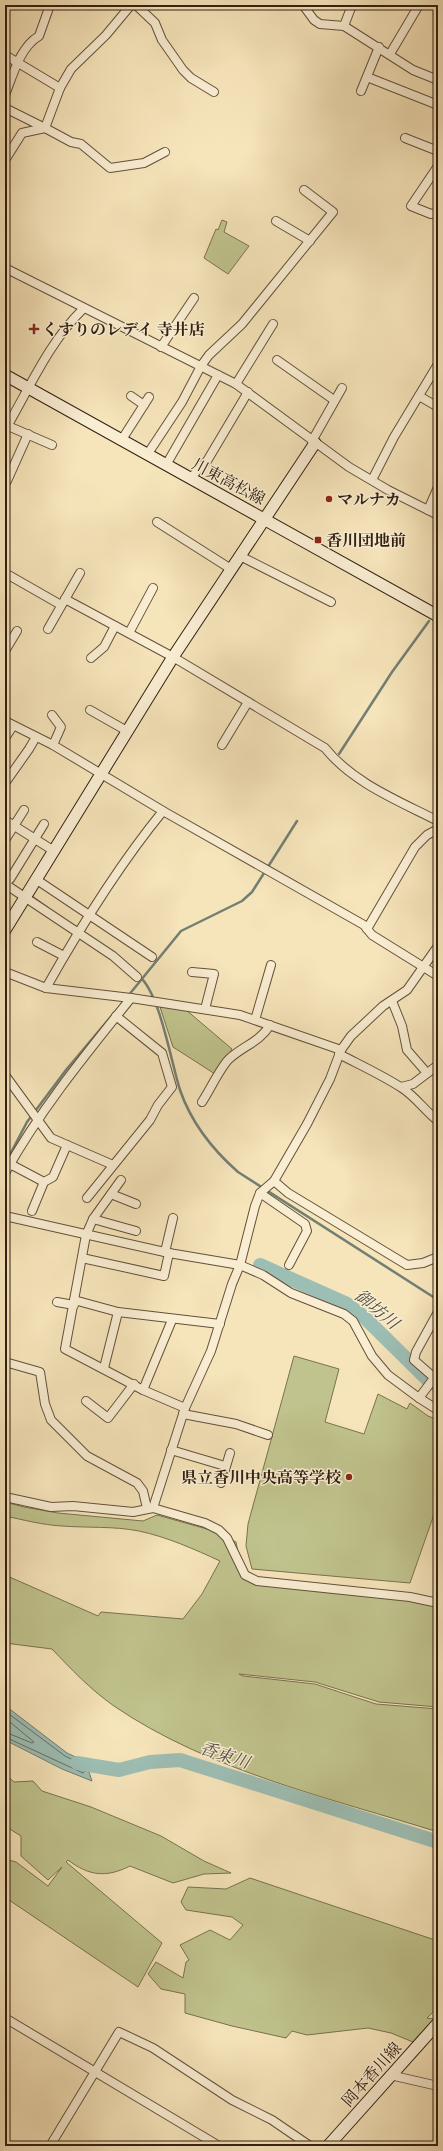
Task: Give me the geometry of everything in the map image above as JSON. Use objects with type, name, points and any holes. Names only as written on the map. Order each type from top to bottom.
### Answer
[{"type":"main road","name":"川東高松線","points":[[5,375],[147,455],[265,518],[437,614]]},
{"type":"main road","points":[[5,930],[173,657],[314,442]]},
{"type":"main road","name":"岡本香川線","points":[[328,2146],[438,2023]]},
{"type":"street","points":[[5,95],[18,63],[30,41],[39,36],[50,5]]},
{"type":"street","points":[[45,128],[60,88],[71,69],[106,35],[131,5]]},
{"type":"street","points":[[136,5],[155,23],[162,40],[183,70],[191,78],[214,92]]},
{"type":"street","points":[[303,5],[314,20],[320,24],[344,26],[413,70],[438,80]]},
{"type":"street","points":[[344,26],[352,5]]},
{"type":"street","points":[[390,54],[419,5]]},
{"type":"street","points":[[361,91],[379,47]]},
{"type":"street","points":[[5,55],[60,88]]},
{"type":"street","points":[[367,77],[438,104]]},
{"type":"street","points":[[5,108],[71,142],[81,144],[110,168],[144,163],[165,152]]},
{"type":"street","points":[[5,160],[22,133],[45,128]]},
{"type":"street","points":[[405,138],[438,152]]},
{"type":"street","points":[[438,166],[412,206],[431,214],[438,213]]},
{"type":"street","points":[[147,455],[182,402],[201,366],[209,355],[242,324],[333,212],[304,190]]},
{"type":"street","points":[[276,221],[310,241]]},
{"type":"street","points":[[5,268],[83,309],[236,384],[314,442],[372,480],[438,515]]},
{"type":"street","points":[[161,347],[194,298]]},
{"type":"street","points":[[52,445],[28,434],[6,428],[69,322],[83,309]]},
{"type":"street","points":[[236,384],[273,324]]},
{"type":"street","points":[[277,360],[334,400]]},
{"type":"street","points":[[372,480],[394,437],[438,364]]},
{"type":"street","points":[[166,465],[218,375]]},
{"type":"street","points":[[314,442],[334,400],[342,388]]},
{"type":"street","points":[[191,478],[201,466],[208,461],[248,392]]},
{"type":"street","points":[[131,396],[144,404]]},
{"type":"street","points":[[122,441],[149,396]]},
{"type":"street","points":[[419,396],[438,407]]},
{"type":"street","points":[[5,480],[7,481],[28,434]]},
{"type":"street","points":[[428,510],[438,488]]},
{"type":"street","points":[[157,522],[231,569]]},
{"type":"street","points":[[240,556],[331,602]]},
{"type":"street","points":[[5,573],[115,626],[173,657],[325,748],[333,759],[365,783],[438,821]]},
{"type":"street","points":[[48,629],[80,573]]},
{"type":"street","points":[[129,633],[153,588]]},
{"type":"street","points":[[91,658],[104,647],[115,626]]},
{"type":"street","points":[[5,651],[17,631]]},
{"type":"street","points":[[222,745],[248,702]]},
{"type":"street","points":[[90,710],[127,731]]},
{"type":"street","points":[[52,715],[61,727],[53,745]]},
{"type":"street","points":[[5,721],[53,745],[163,811],[364,924],[372,935],[438,976]]},
{"type":"street","points":[[5,738],[13,726]]},
{"type":"street","points":[[5,783],[36,737]]},
{"type":"street","points":[[5,840],[24,810]]},
{"type":"street","points":[[46,988],[88,914],[131,850],[163,811]]},
{"type":"street","points":[[5,820],[54,851]]},
{"type":"street","points":[[44,824],[7,882],[26,897],[113,956],[137,977]]},
{"type":"street","points":[[367,929],[415,847],[427,835],[438,829]]},
{"type":"street","points":[[36,880],[152,957]]},
{"type":"street","points":[[37,942],[64,956]]},
{"type":"street","points":[[150,1508],[184,1411],[211,1351],[232,1284],[240,1265],[255,1206],[260,1193],[274,1181],[307,1124],[330,1079],[340,1052],[351,1036],[365,1021],[408,990],[438,946]]},
{"type":"street","points":[[255,1020],[271,965]]},
{"type":"street","points":[[5,972],[46,988],[131,998],[205,1009],[240,1015],[270,1025],[340,1052],[401,1087],[438,1121]]},
{"type":"street","points":[[192,972],[214,974],[205,1009]]},
{"type":"street","points":[[5,1173],[37,1121],[73,1069],[131,998]]},
{"type":"street","points":[[392,1001],[402,1026],[407,1050],[427,1073]]},
{"type":"street","points":[[87,1198],[150,1120],[158,1104],[172,1086],[162,1053],[116,1016]]},
{"type":"street","points":[[202,1102],[229,1059],[257,1041],[265,1034],[270,1025]]},
{"type":"street","points":[[401,1087],[413,1084],[438,1065]]},
{"type":"street","points":[[5,1075],[37,1121],[51,1138],[113,1165]]},
{"type":"street","points":[[32,1211],[44,1182],[53,1177],[67,1145]]},
{"type":"street","points":[[10,1164],[44,1182]]},
{"type":"street","points":[[121,1180],[94,1219],[86,1235],[65,1349],[184,1411],[236,1424],[268,1435]]},
{"type":"street","points":[[274,1181],[288,1193],[407,1265],[423,1263],[438,1257]]},
{"type":"street","points":[[260,1193],[305,1224],[307,1231],[289,1265]]},
{"type":"street","points":[[111,1194],[136,1204]]},
{"type":"street","points":[[5,1216],[167,1252],[240,1265],[263,1275],[291,1294],[344,1314],[353,1321],[372,1356],[388,1375],[438,1410]]},
{"type":"street","points":[[82,1258],[164,1276],[173,1218]]},
{"type":"street","points":[[94,1219],[136,1231]]},
{"type":"street","points":[[57,1302],[74,1303],[118,1312],[172,1320],[220,1324]]},
{"type":"street","points":[[104,1368],[118,1312]]},
{"type":"street","points":[[419,1398],[436,1380],[414,1360],[416,1352],[438,1312]]},
{"type":"street","points":[[143,1390],[172,1320]]},
{"type":"street","points":[[5,1362],[40,1372],[45,1404],[51,1420],[87,1456],[137,1483],[143,1491],[150,1508]]},
{"type":"street","points":[[86,1401],[108,1418],[134,1384]]},
{"type":"street","points":[[171,1450],[225,1466]]},
{"type":"street","points":[[221,1483],[230,1452]]},
{"type":"street","points":[[5,1497],[51,1507],[73,1506],[133,1512],[150,1508],[205,1524],[219,1530],[234,1548],[238,1563],[245,1575],[257,1580],[393,1595],[438,1602]]},
{"type":"street","points":[[5,2018],[94,2071],[206,2143],[219,2146]]},
{"type":"street","points":[[50,2146],[119,2032],[153,2048],[232,2100],[272,2120],[310,2146]]},
{"type":"street","points":[[390,2075],[438,2086]]},
{"type":"green space","points":[[222,220],[227,222],[224,232],[249,246],[228,274],[204,258],[216,229],[218,230]]},
{"type":"green space","points":[[160,1007],[185,1009],[232,1049],[215,1074],[173,1047]]},
{"type":"green space","name":"県立香川中央高等学校","points":[[294,1356],[339,1369],[325,1422],[364,1434],[378,1394],[407,1409],[410,1403],[428,1416],[438,1420],[438,1503],[410,1583],[252,1569],[246,1546],[248,1524]]},
{"type":"green space","points":[[5,1502],[58,1513],[143,1521],[157,1515],[214,1531],[236,1542],[239,1558],[250,1581],[410,1600],[438,1606],[438,1707],[379,1702],[315,1682],[239,1674],[243,1676],[315,1684],[376,1704],[438,1709],[438,1832],[271,1781],[190,1748],[151,1729],[114,1706],[89,1686],[52,1649],[5,1643],[5,1575],[98,1616],[101,1612],[183,1619],[202,1594],[220,1561],[170,1540],[139,1531],[129,1529],[72,1527],[34,1522],[5,1516]]},
{"type":"green space","points":[[5,1774],[14,1782],[33,1781],[42,1791],[91,1807],[161,1836],[204,1861],[231,1873],[204,1874],[173,1883],[130,1866],[105,1874],[98,1874],[83,1869],[68,1860],[66,1862],[162,1943],[138,1987],[6,1898],[5,1866],[8,1860],[16,1862],[48,1886],[62,1867],[48,1880],[21,1856],[21,1836],[5,1826]]},
{"type":"green space","points":[[250,1878],[438,1941],[438,2007],[427,2018],[434,2019],[413,2042],[391,2033],[368,2028],[307,2035],[292,2031],[286,2038],[232,2026],[185,2013],[185,1994],[161,1989],[148,1974],[156,1962],[183,1978],[186,1962],[189,1960],[180,1945],[210,1930],[230,1940],[243,1925],[232,1917],[186,1910],[181,1902],[188,1887],[226,1889]]},
{"type":"water","points":[[5,1703],[7,1707],[67,1753],[95,1766],[89,1772],[92,1781],[62,1769],[5,1740]]},
{"type":"waterway","points":[[339,754],[392,672],[429,621]]},
{"type":"waterway","points":[[128,996],[181,931],[242,901],[252,892],[297,821]]},
{"type":"waterway","points":[[31,896],[49,909]]},
{"type":"waterway","points":[[139,976],[153,997],[159,1012],[180,1090],[190,1113],[204,1135],[220,1154],[238,1172],[438,1300]]},
{"type":"waterway","points":[[5,1164],[27,1122],[66,1070],[125,1000]]},
{"type":"waterway","name":"御坊川","points":[[260,1265],[347,1304],[363,1316],[428,1380],[438,1386]]},
{"type":"waterway","name":"香東川","points":[[77,1763],[119,1770],[150,1762],[180,1760],[438,1842]]},
{"type":"place","name":"くすりのレデイ 寺井店","points":[[34,329]]},
{"type":"place","name":"マルナカ","points":[[329,499]]},
{"type":"place","name":"香川団地前","points":[[318,540]]},
{"type":"place","name":"県立香川中央高等学校","points":[[349,1477]]}]
